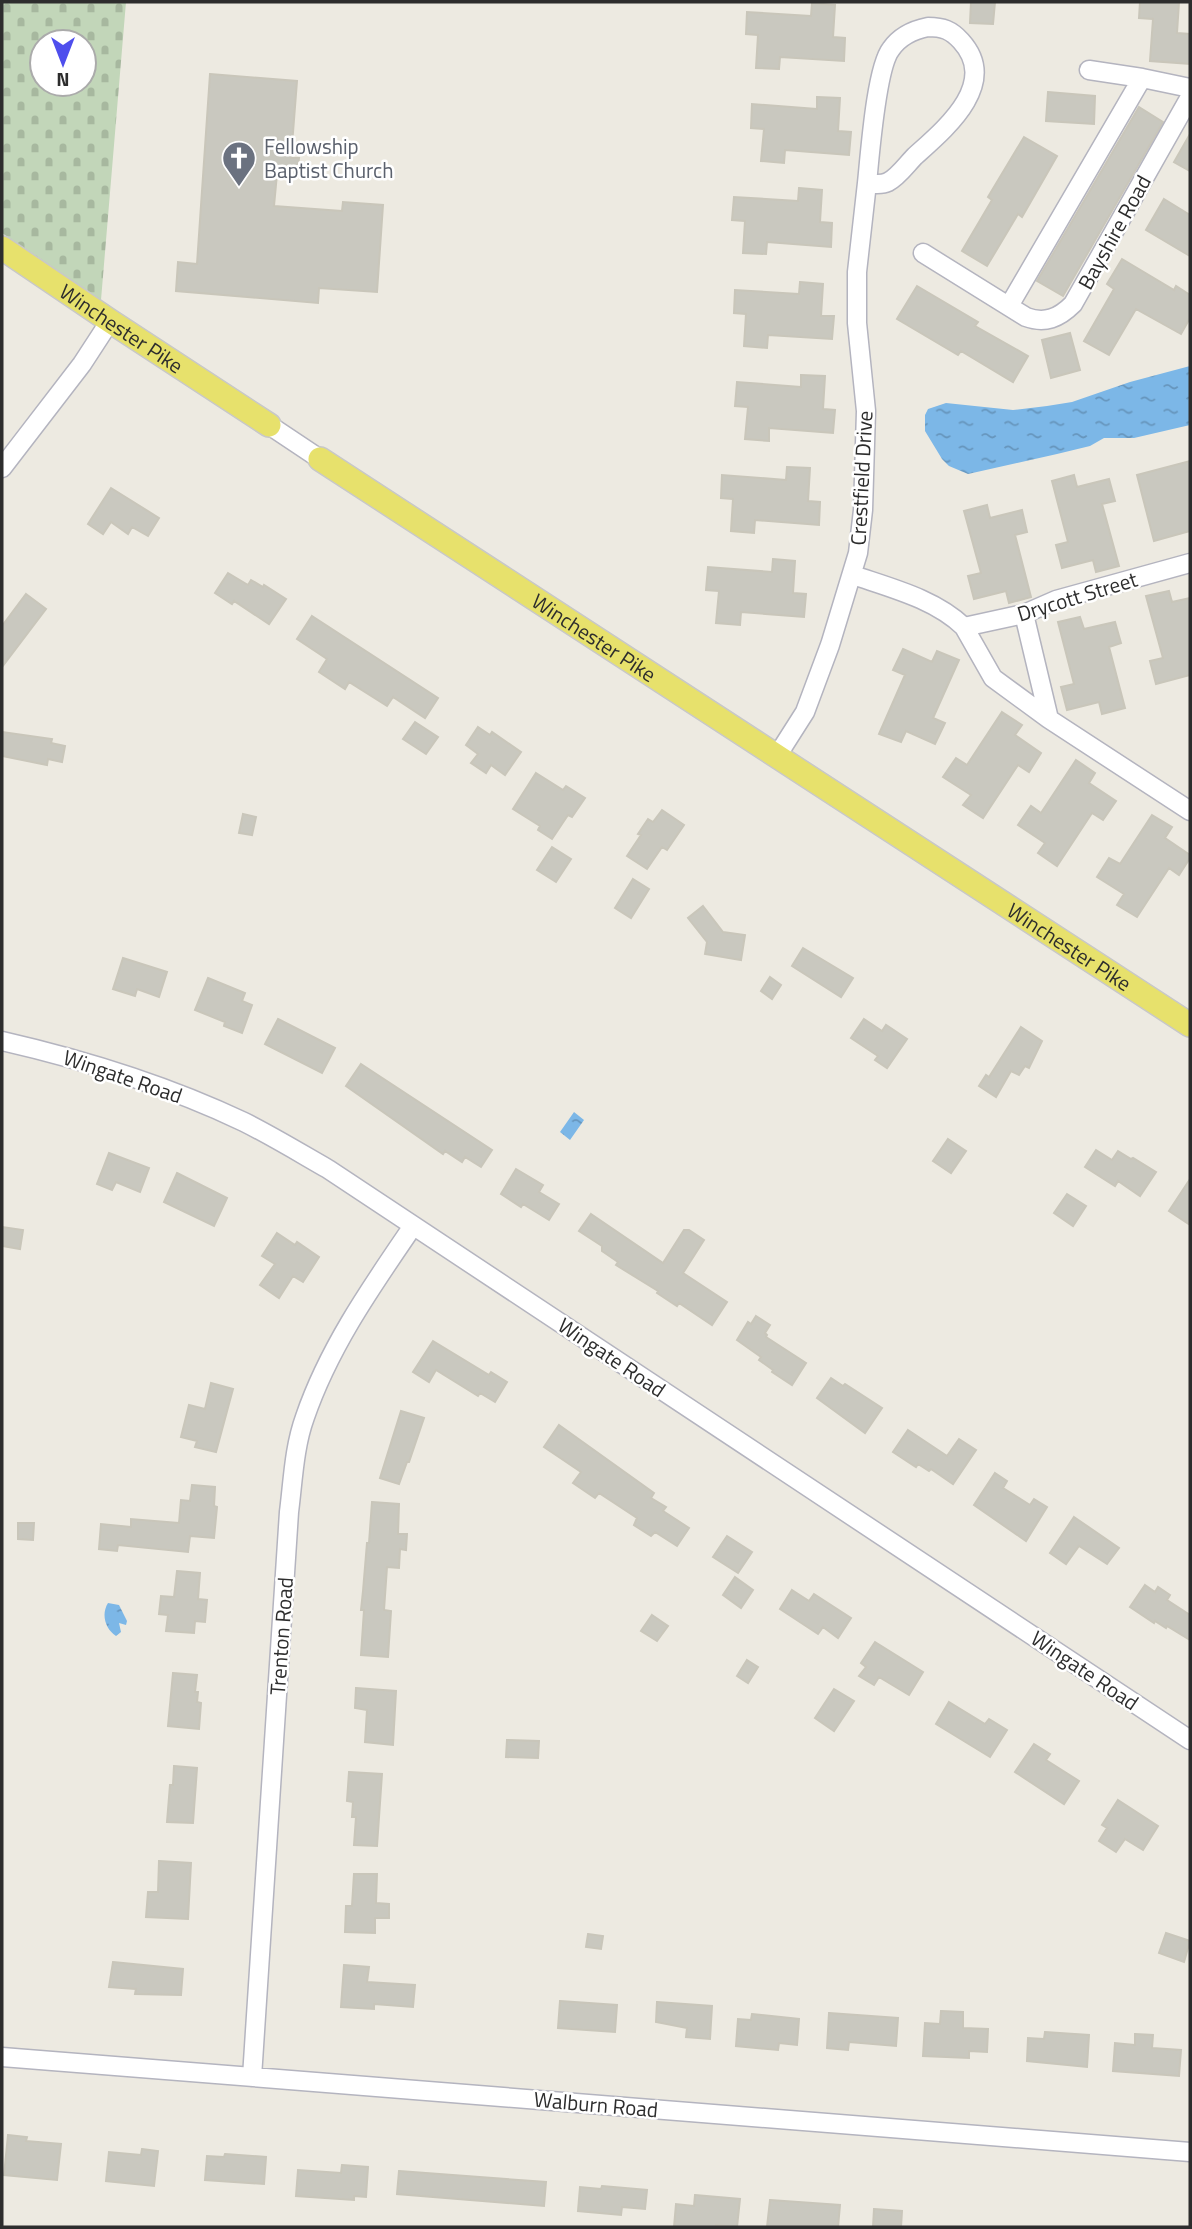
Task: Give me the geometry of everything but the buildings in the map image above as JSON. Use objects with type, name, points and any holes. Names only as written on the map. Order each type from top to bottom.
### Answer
[{"type":"main road","name":"Winchester Pike","points":[[2,248],[269,425]]},
{"type":"main road","name":"Winchester Pike","points":[[320,459],[1190,1025]]},
{"type":"street","name":"Crestfield Drive","points":[[777,756],[805,712],[830,645],[853,575],[863,510],[866,411],[857,310],[860,231],[866,183],[879,88],[887,54],[897,42],[911,32],[928,27],[944,28],[963,44],[973,65],[974,79],[962,109],[952,122],[888,182],[866,183]]},
{"type":"street","points":[[1089,70],[1190,88]]},
{"type":"street","points":[[1009,306],[1142,78]]},
{"type":"street","name":"Bayshire Road","points":[[923,253],[1026,317],[1045,320],[1058,317],[1073,304],[1190,97]]},
{"type":"street","points":[[2,468],[82,364],[110,321]]},
{"type":"street","name":"Winchester Pike","points":[[269,425],[320,459]]},
{"type":"street","name":"Drycott Street","points":[[964,627],[1024,614],[1056,600],[1190,563]]},
{"type":"street","points":[[853,575],[902,592],[940,610],[964,627],[993,678],[1049,719],[1190,811]]},
{"type":"street","points":[[1024,614],[1049,719]]},
{"type":"street","name":"Wingate Road","points":[[2,1041],[116,1071],[211,1108],[246,1123],[328,1168],[1190,1740]]},
{"type":"street","name":"Trenton Road","points":[[252,2077],[289,1512],[304,1419],[326,1364],[370,1289],[413,1226]]},
{"type":"street","name":"Walburn Road","points":[[2,2057],[1190,2152]]},
{"type":"green space","points":[[2,2],[126,2],[101,300],[2,233]]},
{"type":"water","points":[[1190,366],[1190,425],[1134,438],[1104,438],[1090,446],[968,474],[949,466],[942,459],[925,431],[925,415],[928,409],[946,403],[1013,410],[1047,406],[1072,402],[1130,382]]},
{"type":"water","points":[[574,1112],[584,1120],[570,1140],[560,1132]]},
{"type":"water","points":[[108,1603],[119,1605],[127,1621],[126,1625],[119,1623],[121,1632],[116,1636],[105,1621]]},
{"type":"place","name":"Fellowship Baptist Church","points":[[239,188]]}]
